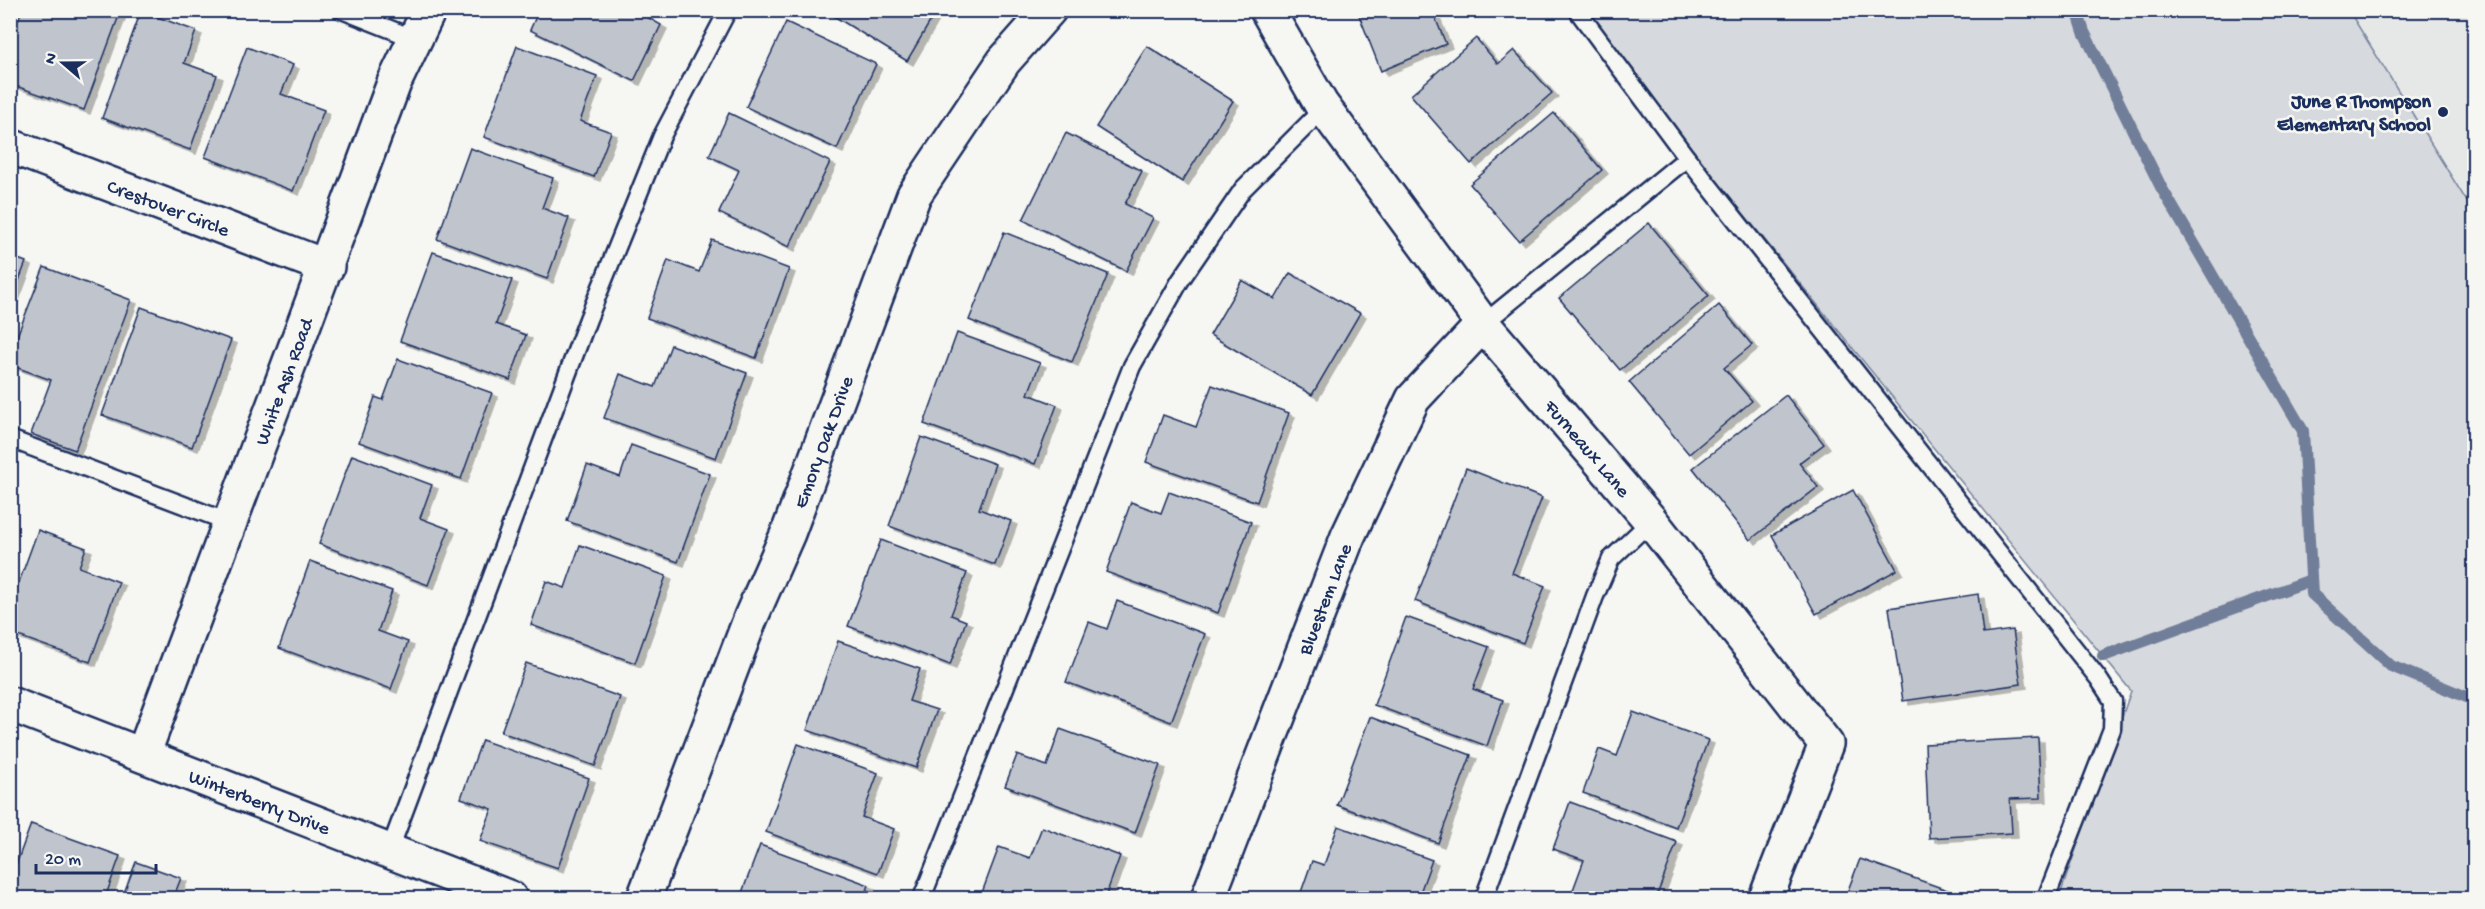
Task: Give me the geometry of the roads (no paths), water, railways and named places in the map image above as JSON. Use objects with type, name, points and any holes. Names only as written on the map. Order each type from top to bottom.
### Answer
[{"type":"street","name":"Emory Oak Drive","points":[[644,898],[751,617],[788,533],[914,195],[1004,61],[1049,10]]},
{"type":"street","name":"Furneaux Lane","points":[[1267,10],[1324,108],[1482,324],[1651,521],[1826,744],[1766,898]]},
{"type":"street","name":"White Ash Road","points":[[143,755],[394,83],[422,25]]},
{"type":"street","name":"Crestover Circle","points":[[10,146],[327,267]]},
{"type":"street","name":"Bluestem Lane","points":[[1208,898],[1348,536],[1413,399],[1482,324]]},
{"type":"street","name":"Winterberry Drive","points":[[10,704],[510,898]]},
{"type":"lane","points":[[342,10],[422,25]]},
{"type":"lane","points":[[389,852],[571,363],[657,147],[728,10]]},
{"type":"lane","points":[[1577,10],[1687,158],[2098,678],[2113,701],[2112,729],[2046,898]]},
{"type":"lane","points":[[922,898],[1132,366],[1180,281],[1243,189],[1324,108]]},
{"type":"lane","points":[[1482,324],[1687,158]]},
{"type":"lane","points":[[10,439],[231,523]]},
{"type":"lane","points":[[1484,898],[1595,596],[1611,559],[1651,521]]},
{"type":"waterway","points":[[2077,10],[2084,32],[2161,187],[2303,431],[2312,594],[2391,666],[2474,700]]},
{"type":"waterway","points":[[2103,656],[2311,580]]},
{"type":"place","name":"June R Thompson Elementary School","points":[[2443,112]]}]
